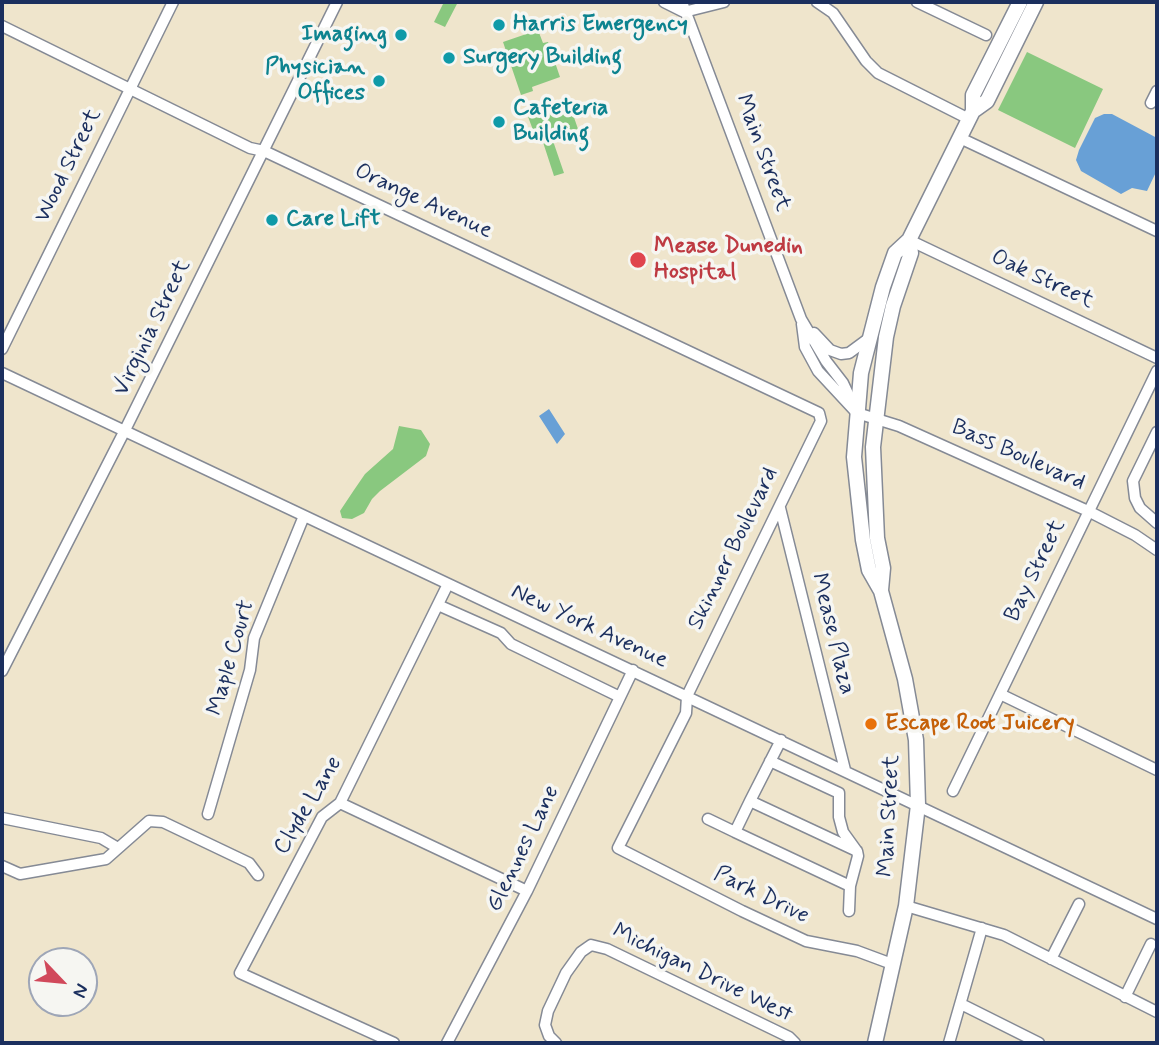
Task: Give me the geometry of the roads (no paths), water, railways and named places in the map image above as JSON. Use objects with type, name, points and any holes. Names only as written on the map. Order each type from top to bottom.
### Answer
[{"type":"main road","points":[[857,413],[868,339],[895,253],[909,240],[960,138],[971,115],[973,95],[1020,2]]},
{"type":"main road","points":[[971,115],[987,100],[1036,2]]},
{"type":"main road","points":[[876,419],[893,306],[911,253],[909,240]]},
{"type":"main road","name":"Main Street","points":[[857,413],[854,457],[863,540],[869,570],[881,591],[905,680],[916,740],[918,805],[906,906],[875,1043]]},
{"type":"main road","name":"Main Street","points":[[876,419],[873,469],[877,538],[883,568],[881,591]]},
{"type":"street","name":"Wood Street","points":[[2,349],[173,2]]},
{"type":"street","name":"Virginia Street","points":[[2,671],[6,650],[124,432],[337,2]]},
{"type":"street","points":[[664,2],[683,7],[724,2]]},
{"type":"street","points":[[817,2],[833,13],[866,61],[878,73],[971,115]]},
{"type":"street","points":[[917,2],[986,35]]},
{"type":"street","name":"Main Street","points":[[683,7],[801,319],[826,361],[843,383],[857,413]]},
{"type":"street","name":"Orange Avenue","points":[[2,26],[250,148],[264,151],[819,413],[821,421]]},
{"type":"street","points":[[1151,103],[1157,91]]},
{"type":"street","points":[[960,138],[1157,231]]},
{"type":"street","name":"Oak Street","points":[[909,240],[1157,358]]},
{"type":"street","points":[[801,319],[830,350],[841,354],[849,353],[868,339]]},
{"type":"street","name":"Bay Street","points":[[953,791],[1157,371]]},
{"type":"street","name":"New York Avenue","points":[[2,373],[1157,919]]},
{"type":"street","name":"Bass Boulevard","points":[[857,413],[899,426],[1088,511],[1135,535],[1157,550]]},
{"type":"street","name":"Skinner Boulevard","points":[[618,848],[686,713],[687,696],[821,421]]},
{"type":"street","points":[[1157,432],[1133,481],[1135,498],[1140,509],[1157,523]]},
{"type":"street","name":"Mease Plaza","points":[[780,508],[845,770]]},
{"type":"street","name":"Maple Court","points":[[208,814],[250,670],[254,638],[304,516]]},
{"type":"street","name":"Clyde Lane","points":[[394,1043],[240,973],[322,817],[340,803],[448,584]]},
{"type":"street","points":[[438,605],[501,632],[511,644],[620,697]]},
{"type":"street","name":"Glennes Lane","points":[[447,1043],[527,891],[633,670]]},
{"type":"street","points":[[1000,694],[1157,770]]},
{"type":"street","points":[[735,832],[780,740]]},
{"type":"street","points":[[770,761],[839,793],[839,817],[843,832],[858,856],[850,886],[849,911]]},
{"type":"street","points":[[750,801],[857,851]]},
{"type":"street","points":[[340,803],[527,891]]},
{"type":"street","points":[[2,818],[101,838],[118,848]]},
{"type":"street","points":[[708,819],[850,886]]},
{"type":"street","points":[[2,866],[20,874],[106,859],[149,821],[163,822],[249,863],[258,875]]},
{"type":"street","name":"Park Drive","points":[[618,848],[742,912],[806,941],[857,951],[892,964]]},
{"type":"street","points":[[1051,959],[1079,904]]},
{"type":"street","points":[[906,906],[1004,935],[1157,1012]]},
{"type":"street","points":[[949,1043],[982,928]]},
{"type":"street","points":[[1125,997],[1151,944]]},
{"type":"street","name":"Michigan Drive West","points":[[556,1043],[549,1036],[545,1025],[548,1011],[566,972],[581,952],[591,945],[607,949],[789,1037],[794,1043]]},
{"type":"street","points":[[961,1003],[1039,1043]]},
{"type":"water","points":[[1112,114],[1157,138],[1157,170],[1147,191],[1132,188],[1121,194],[1081,171],[1076,160],[1079,150],[1095,118]]},
{"type":"water","points":[[549,409],[565,434],[557,444],[539,416]]},
{"type":"place","name":"Harris Emergency","points":[[499,25]]},
{"type":"place","name":"Imaging","points":[[401,35]]},
{"type":"place","name":"Surgery Building","points":[[449,58]]},
{"type":"place","name":"Physician Offices","points":[[379,81]]},
{"type":"place","name":"Cafeteria Building","points":[[499,122]]},
{"type":"place","name":"Care Lift","points":[[272,220]]},
{"type":"place","name":"Mease Dunedin Hospital","points":[[638,260]]},
{"type":"place","name":"Escape Root Juicery","points":[[871,724]]}]
